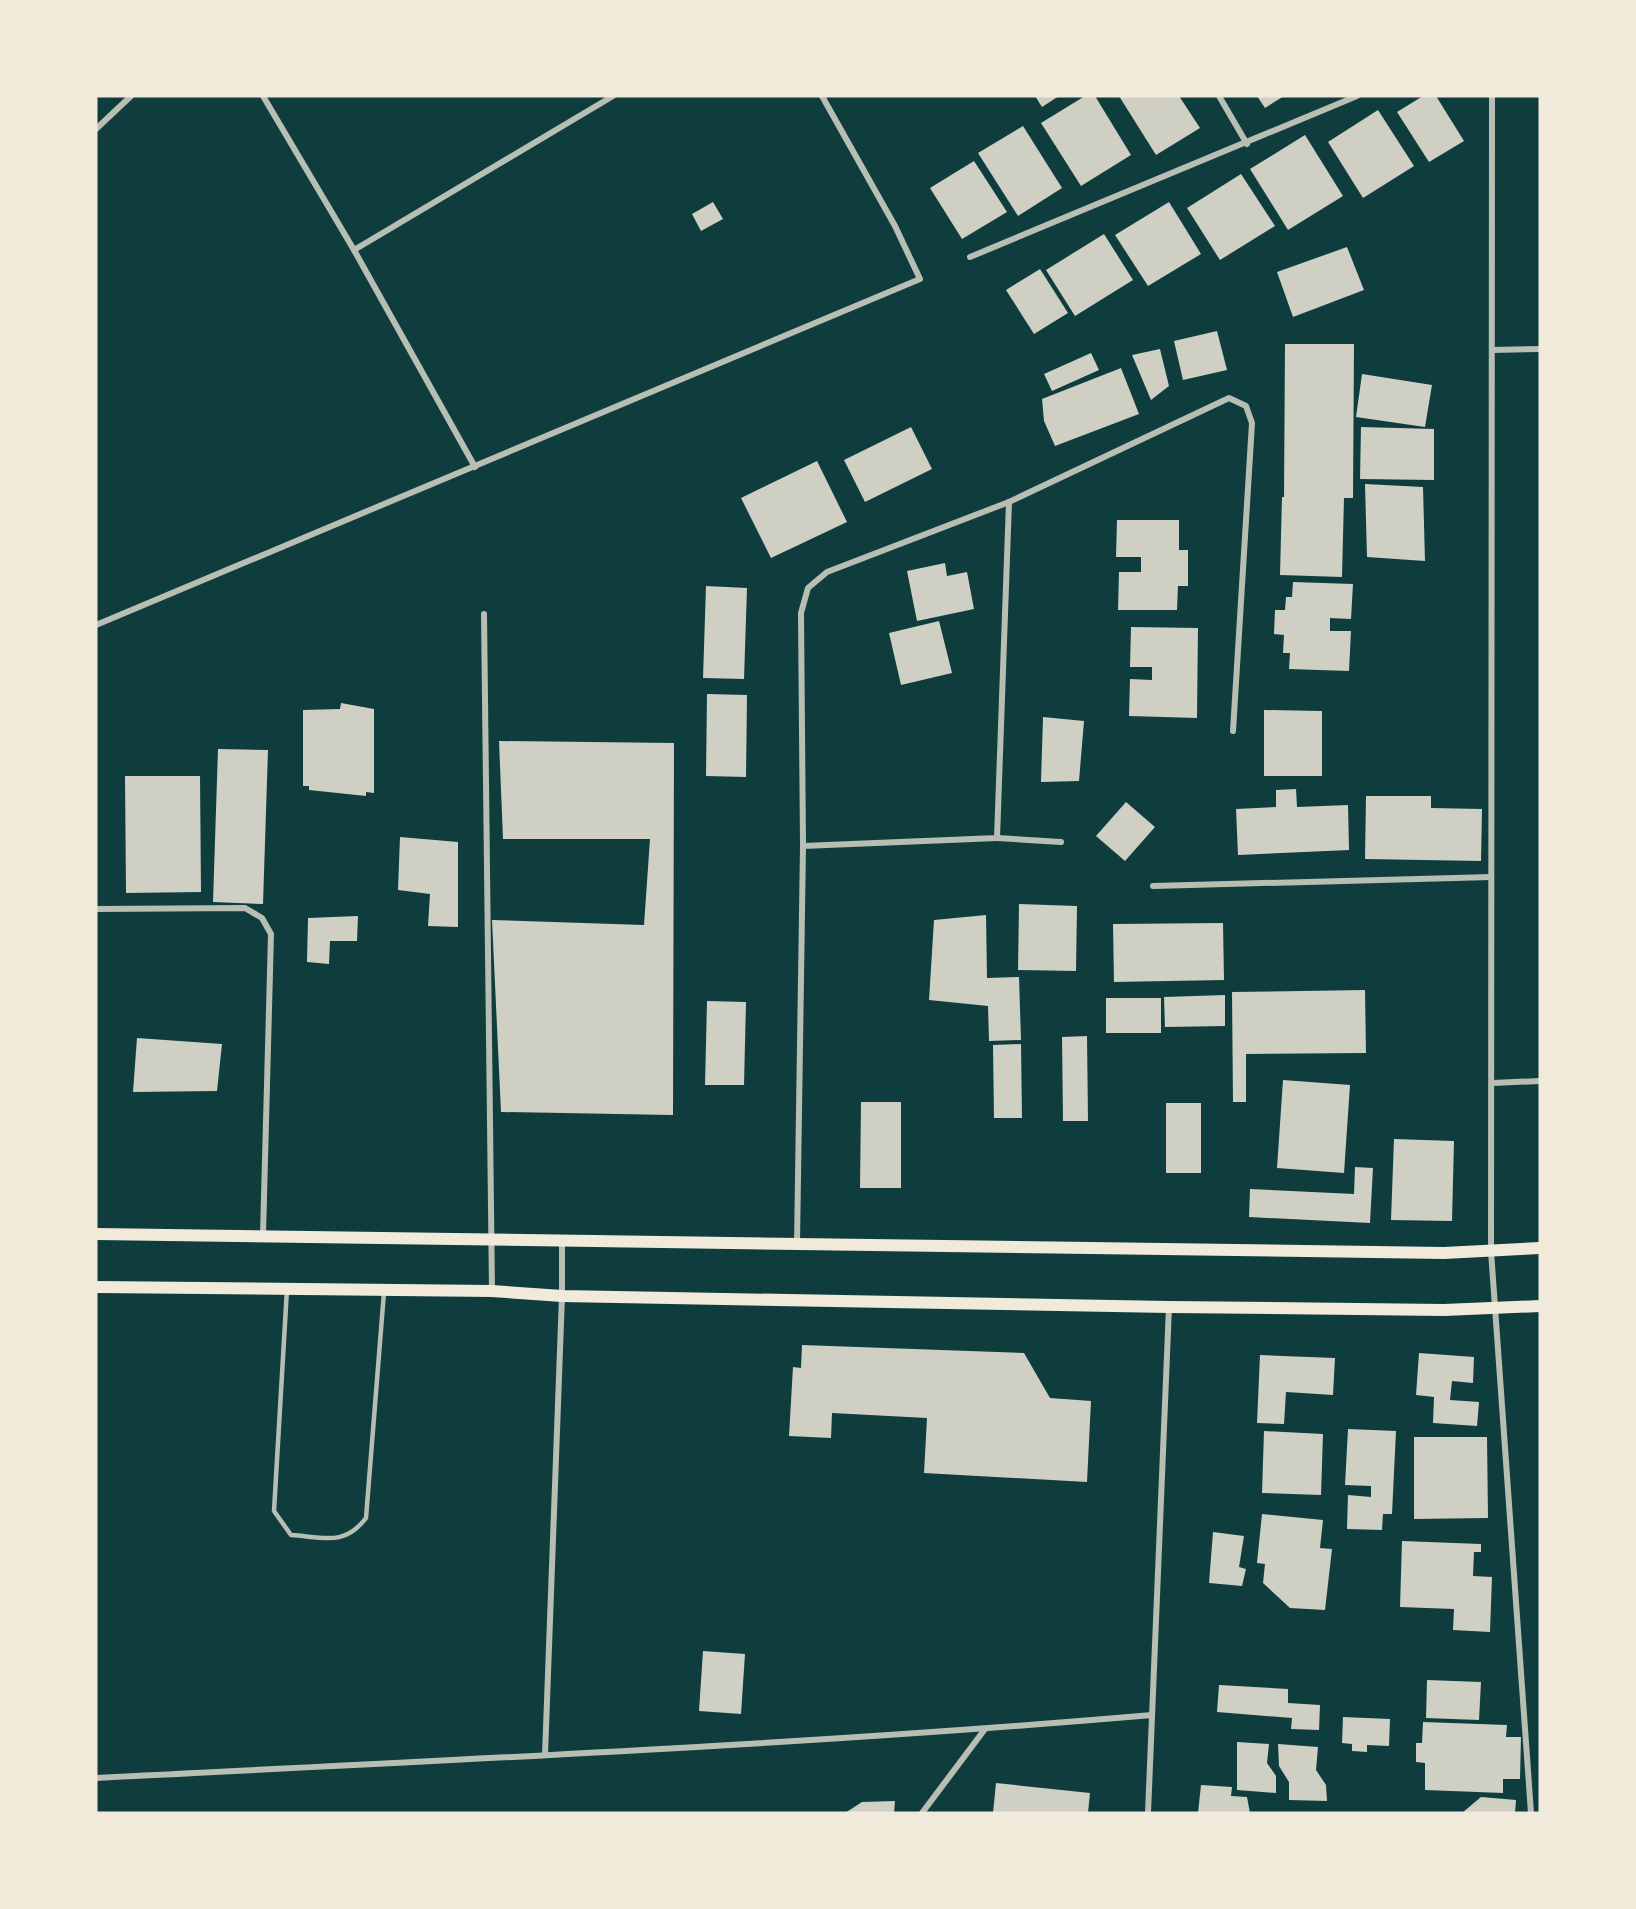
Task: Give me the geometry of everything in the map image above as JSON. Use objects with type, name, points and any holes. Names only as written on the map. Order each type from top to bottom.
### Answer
[{"type":"main road","points":[[96,1234],[492,1239],[561,1243],[1444,1253],[1540,1248]]},
{"type":"main road","points":[[96,1287],[492,1291],[562,1296],[1170,1307],[1494,1309],[1540,1306]]},
{"type":"street","points":[[96,129],[131,96]]},
{"type":"street","points":[[263,96],[354,250],[475,467]]},
{"type":"street","points":[[354,250],[613,96]]},
{"type":"street","points":[[96,625],[920,279],[895,226],[822,96]]},
{"type":"street","points":[[1220,96],[1247,144]]},
{"type":"street","points":[[970,257],[1247,144],[1357,96]]},
{"type":"street","points":[[1492,96],[1491,1251],[1531,1813]]},
{"type":"street","points":[[1492,350],[1540,349]]},
{"type":"street","points":[[797,1245],[803,846],[801,613],[808,588],[827,572],[1009,502],[1229,398],[1246,406],[1252,423],[1233,731]]},
{"type":"street","points":[[998,838],[1009,502]]},
{"type":"street","points":[[484,614],[492,1291]]},
{"type":"street","points":[[803,846],[998,838],[1061,842]]},
{"type":"street","points":[[1153,886],[1491,876]]},
{"type":"street","points":[[96,909],[245,908],[262,918],[271,934],[263,1235]]},
{"type":"street","points":[[1492,1083],[1540,1081]]},
{"type":"street","points":[[545,1755],[562,1296],[561,1243]]},
{"type":"street","points":[[1148,1813],[1170,1307]]},
{"type":"street","points":[[96,1778],[985,1729],[1152,1715]]},
{"type":"street","points":[[922,1813],[985,1729]]},
{"type":"lane","points":[[286,1289],[274,1511],[291,1535],[338,1539],[357,1529],[366,1518],[384,1290]]},
{"type":"building","points":[[1035,96],[1059,96],[1042,107]]},
{"type":"building","points":[[1085,96],[1095,96],[1131,155],[1081,186],[1041,123]]},
{"type":"building","points":[[1119,96],[1179,96],[1200,128],[1156,155]]},
{"type":"building","points":[[1257,96],[1284,96],[1265,108]]},
{"type":"building","points":[[1423,96],[1436,96],[1464,141],[1429,162],[1397,112]]},
{"type":"building","points":[[1378,110],[1414,166],[1363,198],[1328,142]]},
{"type":"building","points":[[1023,126],[1062,188],[1018,216],[978,153]]},
{"type":"building","points":[[1305,135],[1343,196],[1288,230],[1250,169]]},
{"type":"building","points":[[974,161],[1007,212],[962,239],[930,188]]},
{"type":"building","points":[[1241,174],[1275,226],[1220,260],[1187,208]]},
{"type":"building","points":[[713,202],[723,219],[701,231],[692,214]]},
{"type":"building","points":[[1169,202],[1201,254],[1148,286],[1115,235]]},
{"type":"building","points":[[1104,234],[1133,280],[1075,316],[1046,270]]},
{"type":"building","points":[[1347,247],[1364,290],[1293,317],[1277,272]]},
{"type":"building","points":[[1040,269],[1068,313],[1034,334],[1006,290]]},
{"type":"building","points":[[1217,331],[1227,370],[1183,380],[1174,341]]},
{"type":"building","points":[[1285,344],[1354,344],[1353,498],[1344,498],[1342,577],[1280,575],[1282,497],[1284,497]]},
{"type":"building","points":[[1160,349],[1169,386],[1151,400],[1132,355]]},
{"type":"building","points":[[1091,353],[1099,370],[1052,391],[1044,374]]},
{"type":"building","points":[[1121,368],[1139,414],[1055,446],[1044,421],[1042,399]]},
{"type":"building","points":[[1362,374],[1432,385],[1425,427],[1356,417]]},
{"type":"building","points":[[911,427],[932,469],[865,502],[844,460]]},
{"type":"building","points":[[1361,427],[1434,429],[1434,480],[1360,479]]},
{"type":"building","points":[[817,461],[847,522],[771,558],[741,498]]},
{"type":"building","points":[[1365,484],[1423,487],[1425,561],[1367,557]]},
{"type":"building","points":[[1117,520],[1179,520],[1179,550],[1188,550],[1188,586],[1178,586],[1177,610],[1118,610],[1119,572],[1141,572],[1141,557],[1116,557]]},
{"type":"building","points":[[945,563],[947,576],[967,572],[974,609],[917,621],[907,571]]},
{"type":"building","points":[[1293,582],[1353,584],[1351,619],[1330,618],[1330,631],[1351,631],[1349,671],[1289,669],[1290,653],[1283,653],[1284,635],[1274,634],[1275,610],[1285,610],[1286,597],[1292,597]]},
{"type":"building","points":[[706,586],[747,588],[744,679],[703,678]]},
{"type":"building","points":[[939,621],[952,673],[901,685],[889,633]]},
{"type":"building","points":[[1131,627],[1198,628],[1197,718],[1129,716],[1130,679],[1152,680],[1152,667],[1130,667]]},
{"type":"building","points":[[707,694],[747,695],[746,777],[706,776]]},
{"type":"building","points":[[341,703],[374,709],[374,793],[366,792],[366,796],[309,790],[309,786],[303,786],[303,710],[340,709]]},
{"type":"building","points":[[1264,710],[1322,711],[1322,776],[1264,776]]},
{"type":"building","points":[[1043,717],[1084,721],[1079,781],[1041,782]]},
{"type":"building","points":[[499,741],[674,743],[673,1115],[501,1112],[492,920],[644,925],[650,839],[503,839]]},
{"type":"building","points":[[218,749],[268,750],[263,904],[213,902]]},
{"type":"building","points":[[125,776],[200,776],[201,892],[126,893]]},
{"type":"building","points":[[1296,789],[1297,807],[1348,805],[1349,850],[1238,855],[1236,809],[1276,807],[1276,790]]},
{"type":"building","points":[[1366,796],[1431,796],[1431,808],[1482,809],[1481,861],[1365,859]]},
{"type":"building","points":[[1126,802],[1155,827],[1125,861],[1096,836]]},
{"type":"building","points":[[400,837],[458,842],[458,927],[428,926],[430,894],[398,890]]},
{"type":"building","points":[[1019,904],[1077,906],[1076,971],[1018,970]]},
{"type":"building","points":[[986,915],[987,978],[1019,977],[1021,1040],[989,1041],[988,1006],[929,1000],[934,920]]},
{"type":"building","points":[[358,916],[357,941],[330,941],[329,964],[307,962],[308,918]]},
{"type":"building","points":[[1223,923],[1224,980],[1114,982],[1113,924]]},
{"type":"building","points":[[1365,990],[1366,1053],[1246,1054],[1246,1102],[1233,1102],[1232,992]]},
{"type":"building","points":[[1225,995],[1225,1026],[1165,1027],[1164,997]]},
{"type":"building","points":[[1106,998],[1161,998],[1161,1033],[1106,1033]]},
{"type":"building","points":[[707,1001],[746,1002],[744,1085],[705,1085]]},
{"type":"building","points":[[1087,1036],[1088,1121],[1063,1121],[1062,1037]]},
{"type":"building","points":[[137,1038],[222,1044],[217,1091],[133,1092]]},
{"type":"building","points":[[1021,1044],[1022,1118],[994,1118],[993,1045]]},
{"type":"building","points":[[1283,1080],[1350,1085],[1344,1173],[1277,1168]]},
{"type":"building","points":[[861,1102],[901,1102],[901,1188],[860,1188]]},
{"type":"building","points":[[1166,1103],[1201,1103],[1201,1173],[1166,1173]]},
{"type":"building","points":[[1394,1139],[1454,1141],[1452,1221],[1391,1220]]},
{"type":"building","points":[[1355,1167],[1373,1168],[1370,1223],[1249,1217],[1250,1189],[1354,1194]]},
{"type":"building","points":[[802,1345],[1024,1353],[1050,1398],[1091,1401],[1087,1482],[924,1473],[927,1418],[832,1413],[831,1438],[789,1436],[793,1367],[801,1368]]},
{"type":"building","points":[[1419,1353],[1474,1357],[1473,1383],[1452,1381],[1450,1400],[1479,1402],[1477,1426],[1433,1423],[1434,1397],[1416,1395]]},
{"type":"building","points":[[1260,1355],[1335,1358],[1333,1395],[1286,1392],[1284,1424],[1257,1423]]},
{"type":"building","points":[[1348,1429],[1396,1431],[1392,1514],[1383,1514],[1382,1530],[1347,1529],[1348,1495],[1371,1497],[1371,1486],[1345,1485]]},
{"type":"building","points":[[1264,1431],[1323,1434],[1321,1495],[1262,1493]]},
{"type":"building","points":[[1414,1437],[1487,1437],[1488,1518],[1414,1519]]},
{"type":"building","points":[[1262,1514],[1323,1520],[1320,1548],[1332,1549],[1325,1610],[1290,1608],[1263,1583],[1265,1564],[1257,1563]]},
{"type":"building","points":[[1213,1532],[1244,1536],[1239,1567],[1246,1569],[1242,1586],[1209,1583]]},
{"type":"building","points":[[1402,1541],[1481,1544],[1481,1552],[1474,1552],[1473,1576],[1492,1577],[1490,1632],[1453,1630],[1454,1609],[1400,1607]]},
{"type":"building","points":[[703,1651],[745,1654],[741,1714],[699,1711]]},
{"type":"building","points":[[1427,1680],[1481,1682],[1479,1720],[1426,1718]]},
{"type":"building","points":[[1219,1685],[1288,1689],[1288,1703],[1320,1705],[1319,1730],[1291,1729],[1292,1718],[1217,1712]]},
{"type":"building","points":[[1343,1717],[1390,1719],[1389,1746],[1367,1745],[1367,1752],[1352,1751],[1352,1744],[1342,1743]]},
{"type":"building","points":[[1423,1722],[1507,1725],[1506,1737],[1521,1737],[1520,1779],[1503,1779],[1503,1793],[1425,1790],[1425,1763],[1416,1762],[1416,1743],[1422,1743]]},
{"type":"building","points":[[1237,1742],[1269,1744],[1267,1763],[1276,1776],[1276,1793],[1237,1790]]},
{"type":"building","points":[[1278,1744],[1318,1747],[1316,1770],[1326,1785],[1327,1801],[1289,1800],[1289,1782],[1279,1766]]},
{"type":"building","points":[[996,1783],[1090,1793],[1088,1813],[993,1813]]},
{"type":"building","points":[[1201,1785],[1232,1787],[1231,1796],[1247,1797],[1250,1813],[1198,1813]]},
{"type":"building","points":[[1481,1797],[1516,1800],[1515,1813],[1462,1813]]},
{"type":"building","points":[[895,1801],[894,1813],[845,1813],[862,1802]]}]
